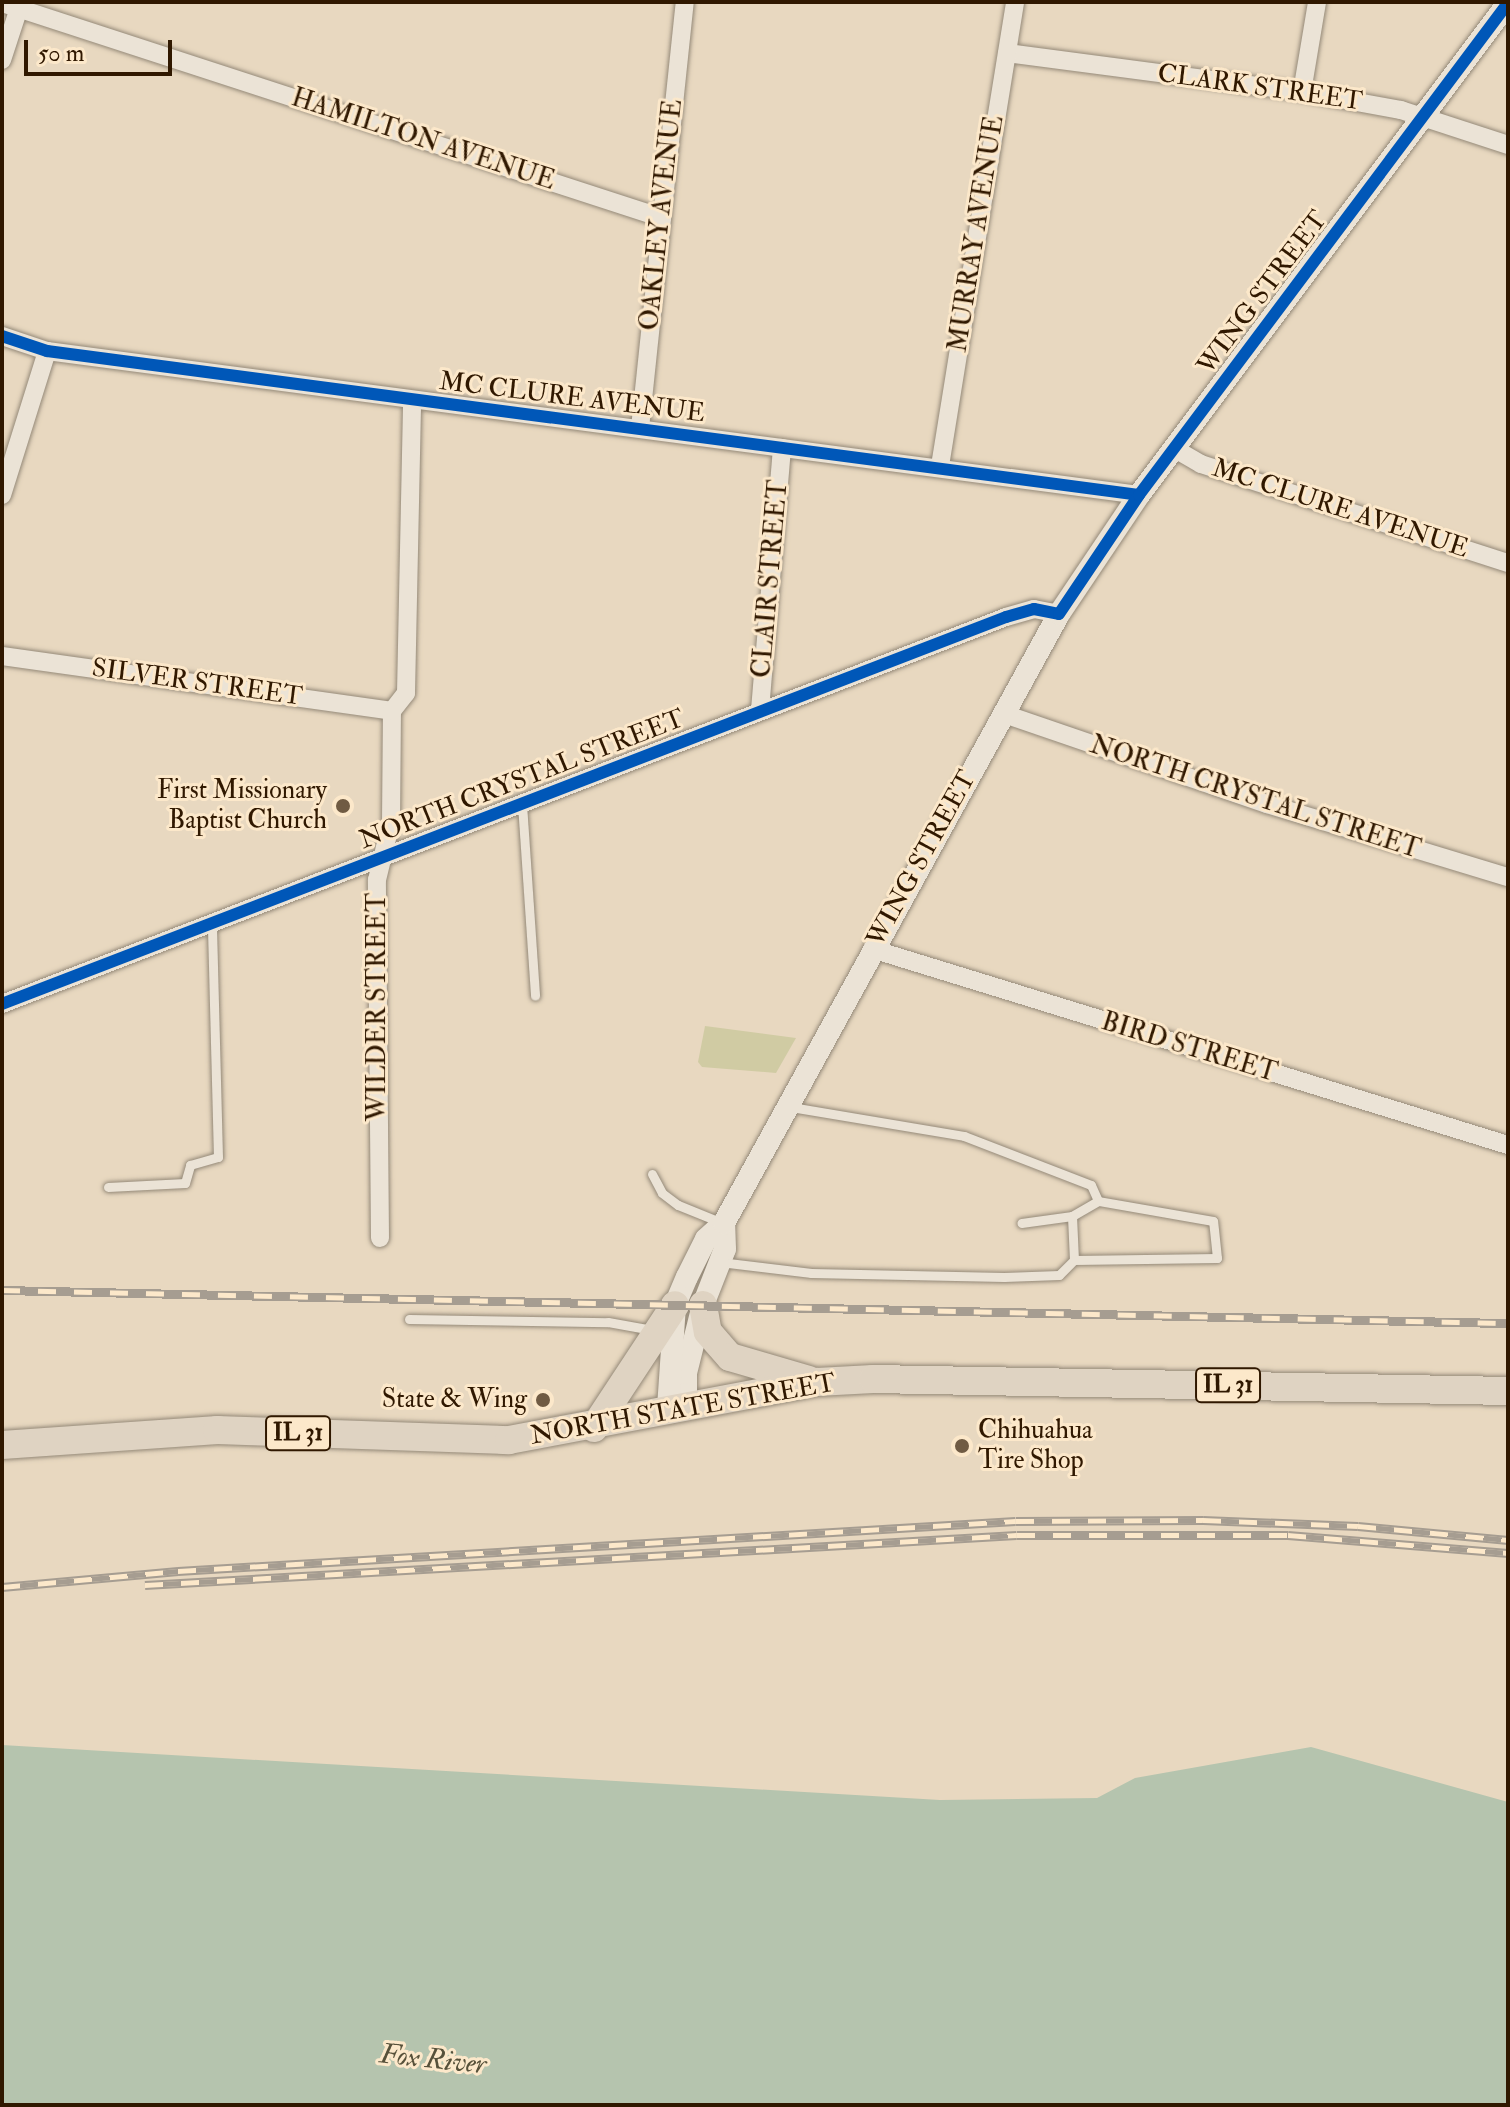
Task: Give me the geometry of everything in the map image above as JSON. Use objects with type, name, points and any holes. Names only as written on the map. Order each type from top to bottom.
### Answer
[{"type":"main road","points":[[594,1428],[660,1331],[689,1305],[730,1357],[817,1382]]},
{"type":"main road","name":"NORTH STATE STREET","points":[[2,1445],[217,1430],[509,1440],[594,1428],[677,1407],[817,1382],[947,1379],[1508,1391]]},
{"type":"street","name":"OAKLEY AVENUE","points":[[640,428],[685,2]]},
{"type":"street","name":"MURRAY AVENUE","points":[[940,466],[1015,2]]},
{"type":"street","points":[[1302,92],[1317,2]]},
{"type":"street","name":"WING STREET","points":[[677,1407],[689,1305],[706,1239],[724,1223],[1059,614],[1139,495],[1508,3]]},
{"type":"street","name":"HAMILTON AVENUE","points":[[14,4],[662,218]]},
{"type":"street","points":[[2,60],[14,4]]},
{"type":"street","name":"CLARK STREET","points":[[1007,53],[1302,92],[1422,116],[1508,145]]},
{"type":"street","name":"MC CLURE AVENUE","points":[[2,336],[47,351],[940,466],[1139,495]]},
{"type":"street","points":[[2,495],[47,351]]},
{"type":"street","name":"WILDER STREET","points":[[380,1238],[379,858],[391,822],[392,711],[406,685],[412,400]]},
{"type":"street","name":"CLAIR STREET","points":[[760,710],[782,448]]},
{"type":"street","name":"MC CLURE AVENUE","points":[[1175,449],[1201,464],[1508,563]]},
{"type":"street","name":"NORTH CRYSTAL STREET","points":[[2,1004],[1006,617],[1034,609],[1059,614]]},
{"type":"street","name":"SILVER STREET","points":[[2,656],[392,711]]},
{"type":"street","name":"NORTH CRYSTAL STREET","points":[[1004,714],[1253,799],[1508,877]]},
{"type":"street","name":"BIRD STREET","points":[[872,949],[1508,1145]]},
{"type":"street","name":"WING STREET","points":[[689,1305],[720,1262],[725,1249],[724,1223]]},
{"type":"lane","points":[[522,804],[535,996]]},
{"type":"lane","points":[[108,1187],[185,1183],[190,1165],[203,1157],[218,1157],[212,925]]},
{"type":"lane","points":[[788,1106],[964,1136],[1091,1185],[1098,1201]]},
{"type":"lane","points":[[652,1174],[662,1193],[678,1205],[724,1223]]},
{"type":"lane","points":[[720,1262],[811,1273],[1004,1277],[1059,1275],[1074,1260],[1217,1258],[1213,1221],[1098,1201],[1072,1216],[1021,1223]]},
{"type":"lane","points":[[1072,1216],[1074,1260]]},
{"type":"lane","points":[[409,1319],[608,1322],[660,1331]]},
{"type":"shaded area","points":[[705,1026],[796,1038],[776,1073],[702,1067],[698,1062]]},
{"type":"water","name":"Fox River","points":[[2,1745],[940,1800],[1097,1798],[1135,1778],[1311,1747],[1508,1802],[1508,2105],[2,2105]]},
{"type":"railway","points":[[2,1290],[1508,1323]]},
{"type":"railway","points":[[2,1587],[178,1571],[1016,1521],[1203,1520],[1358,1526],[1508,1540]]},
{"type":"railway","points":[[145,1585],[1017,1535],[1288,1535],[1508,1553]]},
{"type":"cycle path","points":[[2,1004],[1006,617],[1034,609],[1059,614],[1139,495],[1508,3]]},
{"type":"cycle path","points":[[2,336],[47,351],[1139,495]]},
{"type":"place","name":"First Missionary Baptist Church","points":[[343,806]]},
{"type":"place","name":"State & Wing","points":[[543,1400]]},
{"type":"place","name":"Chihuahua Tire Shop","points":[[962,1446]]}]
